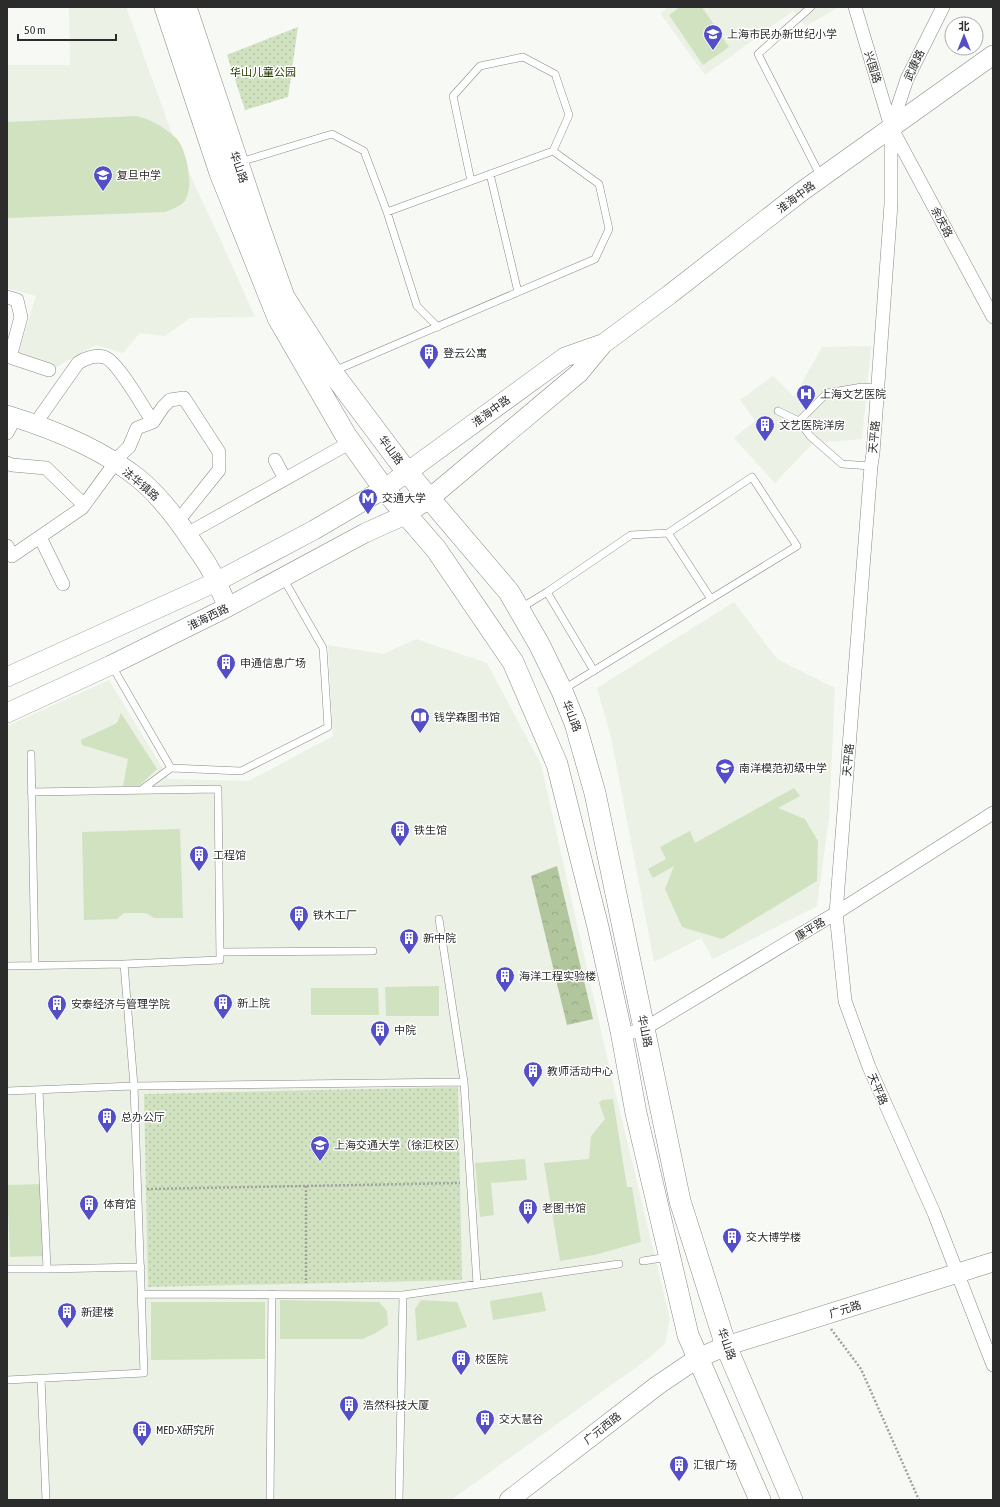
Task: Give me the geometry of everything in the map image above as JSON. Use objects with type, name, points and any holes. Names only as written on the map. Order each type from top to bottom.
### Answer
[{"type":"main road","name":"华山路","points":[[165,7],[220,173],[278,318],[351,442],[384,489],[436,549],[513,662],[557,764],[598,927],[622,1035],[636,1113],[688,1336],[760,1500]]},
{"type":"main road","name":"华山路","points":[[186,7],[237,163],[284,297],[332,372],[407,472],[509,592],[520,608],[562,690],[579,735],[595,793],[680,1201],[726,1346],[792,1500]]},
{"type":"main road","name":"淮海中路","points":[[406,515],[430,498],[579,373],[603,344],[891,126],[993,55]]},
{"type":"main road","name":"淮海中路","points":[[384,489],[565,357],[603,344]]},
{"type":"main road","name":"法华镇路","points":[[10,422],[35,424],[76,440],[114,462],[139,479],[163,503],[182,527],[210,569],[228,607]]},
{"type":"main road","points":[[7,677],[216,582],[314,530],[384,489]]},
{"type":"main road","name":"淮海西路","points":[[7,713],[111,665],[228,607],[365,533],[406,515]]},
{"type":"main road","name":"广元路","points":[[698,1358],[726,1346],[993,1262]]},
{"type":"main road","name":"广元西路","points":[[509,1500],[658,1385],[698,1358]]},
{"type":"street","name":"兴国路","points":[[854,7],[891,126]]},
{"type":"street","name":"武康路","points":[[891,126],[906,79],[943,7]]},
{"type":"street","name":"余庆路","points":[[891,126],[993,317]]},
{"type":"street","name":"天平路","points":[[891,126],[891,204],[873,453],[836,913],[845,1001],[869,1067],[934,1213],[993,1365]]},
{"type":"street","points":[[7,297],[17,300],[21,317],[8,357],[49,370]]},
{"type":"street","points":[[35,424],[78,363],[87,357],[105,357],[115,364],[153,422]]},
{"type":"street","points":[[9,555],[40,537],[84,505],[114,462],[129,447],[137,428],[153,422],[163,407],[170,400],[184,398],[219,452],[219,470],[182,527]]},
{"type":"street","points":[[182,527],[285,479],[351,442]]},
{"type":"street","points":[[275,460],[285,479]]},
{"type":"street","points":[[7,463],[12,465],[46,468],[84,505]]},
{"type":"street","points":[[40,537],[63,584]]},
{"type":"street","name":"康平路","points":[[622,1035],[644,1030],[836,913],[993,814]]},
{"type":"lane","points":[[811,7],[758,54],[821,178]]},
{"type":"lane","points":[[387,212],[553,152],[568,115],[555,74],[523,57],[480,66],[453,96],[471,181]]},
{"type":"lane","points":[[237,163],[332,134],[364,152],[387,212],[417,306],[438,327]]},
{"type":"lane","points":[[332,372],[595,259],[609,229],[599,184],[553,152]]},
{"type":"lane","points":[[490,174],[518,292]]},
{"type":"lane","points":[[799,421],[827,393],[862,387],[878,388]]},
{"type":"lane","points":[[778,412],[799,421],[810,436],[842,464],[871,466]]},
{"type":"lane","points":[[520,608],[547,592],[631,535],[668,533],[752,477],[797,546],[562,690]]},
{"type":"lane","points":[[668,533],[711,599]]},
{"type":"lane","points":[[141,790],[171,768],[241,772],[328,727],[323,648],[283,578]]},
{"type":"lane","points":[[547,592],[594,671]]},
{"type":"lane","points":[[111,665],[171,768]]},
{"type":"lane","points":[[31,754],[35,966]]},
{"type":"lane","points":[[7,966],[124,964],[220,960],[218,789],[31,792]]},
{"type":"lane","points":[[439,919],[464,1082],[477,1284]]},
{"type":"lane","points":[[220,952],[373,951]]},
{"type":"lane","points":[[7,1380],[144,1373],[134,1086],[124,964]]},
{"type":"lane","points":[[7,1092],[134,1086],[464,1082]]},
{"type":"lane","points":[[39,1090],[47,1269]]},
{"type":"lane","points":[[643,1261],[670,1257]]},
{"type":"lane","points":[[142,1294],[403,1295],[619,1264]]},
{"type":"lane","points":[[7,1269],[141,1267]]},
{"type":"lane","points":[[270,1500],[272,1294]]},
{"type":"lane","points":[[399,1500],[403,1295]]},
{"type":"lane","points":[[41,1378],[46,1500]]},
{"type":"path","points":[[138,1189],[460,1183]]},
{"type":"path","points":[[306,1186],[306,1283]]},
{"type":"path","points":[[821,1316],[861,1369],[919,1500]]},
{"type":"shaded area","name":"复旦中学","points":[[69,7],[126,7],[176,145],[255,317],[190,318],[165,336],[140,333],[123,353],[96,345],[56,367],[18,354],[36,296],[7,288],[7,65],[70,65]]},
{"type":"shaded area","name":"上海市民办新世纪小学","points":[[669,7],[839,7],[806,26],[793,11],[705,75],[660,13]]},
{"type":"shaded area","name":"上海文艺医院","points":[[871,346],[862,439],[813,443],[775,483],[734,438],[755,421],[740,400],[773,376],[794,397],[822,347]]},
{"type":"shaded area","name":"南洋模范初级中学","points":[[734,602],[777,659],[835,688],[829,817],[817,906],[713,959],[701,938],[654,962],[611,737],[597,688]]},
{"type":"shaded area","name":"上海交通大学（徐汇校区）","points":[[416,639],[487,663],[541,764],[609,1066],[670,1319],[665,1344],[645,1361],[451,1500],[7,1500],[7,726],[109,680],[169,779],[249,781],[333,736],[328,645],[383,654]]},
{"type":"green space","points":[[680,7],[702,7],[729,47],[703,65],[669,15]]},
{"type":"green space","name":"华山儿童公园","points":[[298,27],[288,97],[245,110],[227,55]]},
{"type":"green space","points":[[137,116],[153,122],[167,130],[180,143],[186,160],[189,179],[187,196],[182,204],[165,212],[7,218],[7,122]]},
{"type":"green space","points":[[121,713],[157,769],[139,786],[123,786],[128,759],[82,745],[81,740],[117,723]]},
{"type":"green space","points":[[794,788],[800,796],[778,808],[805,819],[818,841],[817,881],[722,939],[682,927],[665,889],[674,866],[653,878],[648,869],[666,859],[660,847],[690,831],[695,843]]},
{"type":"green space","points":[[180,829],[183,918],[154,918],[146,913],[124,913],[117,919],[84,920],[82,832]]},
{"type":"green space","points":[[557,866],[593,1019],[567,1025],[531,876]]},
{"type":"green space","points":[[439,986],[439,1016],[386,1016],[385,987]]},
{"type":"green space","points":[[311,988],[378,988],[379,1015],[311,1015]]},
{"type":"green space","points":[[458,1087],[462,1280],[148,1287],[144,1094]]},
{"type":"green space","points":[[613,1099],[627,1187],[632,1187],[641,1242],[594,1255],[560,1261],[544,1163],[589,1159],[591,1136],[605,1119],[599,1103],[602,1100]]},
{"type":"green space","points":[[525,1159],[527,1180],[491,1183],[494,1215],[480,1217],[475,1163]]},
{"type":"green space","points":[[40,1184],[43,1256],[10,1257],[7,1185]]},
{"type":"green space","points":[[542,1292],[546,1311],[493,1320],[490,1301]]},
{"type":"green space","points":[[280,1300],[379,1302],[387,1311],[388,1325],[374,1334],[362,1339],[280,1339]]},
{"type":"green space","points":[[421,1300],[457,1302],[467,1327],[417,1341],[415,1309]]},
{"type":"green space","points":[[151,1302],[265,1302],[265,1359],[151,1360]]},
{"type":"place","name":"上海市民办新世纪小学","points":[[713,51]]},
{"type":"place","name":"复旦中学","points":[[103,192]]},
{"type":"place","name":"登云公寓","points":[[429,370]]},
{"type":"place","name":"上海文艺医院","points":[[806,411]]},
{"type":"place","name":"文艺医院洋房","points":[[765,442]]},
{"type":"place","name":"交通大学","points":[[368,515]]},
{"type":"place","name":"申通信息广场","points":[[226,680]]},
{"type":"place","name":"钱学森图书馆","points":[[420,734]]},
{"type":"place","name":"南洋模范初级中学","points":[[725,785]]},
{"type":"place","name":"铁生馆","points":[[400,847]]},
{"type":"place","name":"工程馆","points":[[199,872]]},
{"type":"place","name":"铁木工厂","points":[[299,932]]},
{"type":"place","name":"新中院","points":[[409,955]]},
{"type":"place","name":"海洋工程实验楼","points":[[505,993]]},
{"type":"place","name":"新上院","points":[[223,1020]]},
{"type":"place","name":"安泰经济与管理学院","points":[[57,1021]]},
{"type":"place","name":"中院","points":[[380,1047]]},
{"type":"place","name":"教师活动中心","points":[[533,1088]]},
{"type":"place","name":"总办公厅","points":[[107,1134]]},
{"type":"place","name":"上海交通大学（徐汇校区）","points":[[320,1162]]},
{"type":"place","name":"体育馆","points":[[89,1221]]},
{"type":"place","name":"老图书馆","points":[[528,1225]]},
{"type":"place","name":"交大博学楼","points":[[732,1254]]},
{"type":"place","name":"新建楼","points":[[67,1329]]},
{"type":"place","name":"校医院","points":[[461,1376]]},
{"type":"place","name":"浩然科技大厦","points":[[349,1422]]},
{"type":"place","name":"交大慧谷","points":[[485,1436]]},
{"type":"place","name":"MED-X研究所","points":[[142,1447]]},
{"type":"place","name":"汇银广场","points":[[679,1482]]}]
